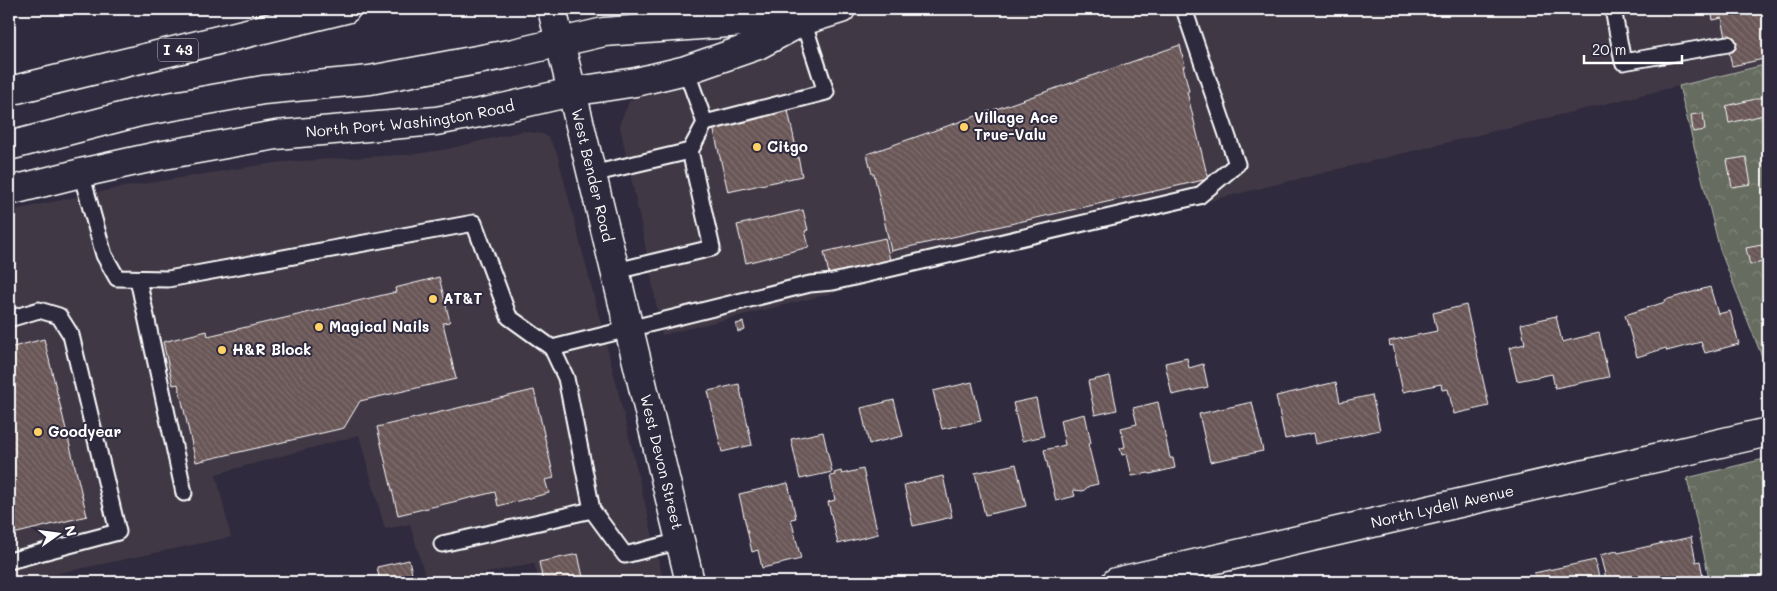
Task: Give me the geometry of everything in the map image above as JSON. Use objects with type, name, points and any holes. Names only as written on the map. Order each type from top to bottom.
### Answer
[{"type":"main road","name":"I 43","points":[[9,91],[346,9]]},
{"type":"main road","name":"West Bender Road","points":[[552,9],[631,336]]},
{"type":"main road","name":"North Port Washington Road","points":[[9,191],[81,172],[276,135],[436,121],[572,92],[636,82],[686,70],[758,44],[803,21],[841,9]]},
{"type":"main road","name":"North Port Washington Road","points":[[9,146],[140,112],[263,90],[370,80],[560,43],[604,32],[757,21],[803,21]]},
{"type":"main road","name":"West Devon Street","points":[[631,336],[690,582]]},
{"type":"main road","name":"North Lydell Avenue","points":[[1116,582],[1768,432]]},
{"type":"lane","points":[[552,348],[631,336],[810,284],[833,282],[1199,196],[1237,164],[1184,9]]},
{"type":"lane","points":[[1613,9],[1623,62],[1728,44]]},
{"type":"lane","points":[[616,271],[712,248],[690,151],[705,123],[826,92],[803,21]]},
{"type":"lane","points":[[686,70],[705,123]]},
{"type":"lane","points":[[592,174],[690,151]]},
{"type":"lane","points":[[81,172],[104,255],[116,278],[168,280],[474,223],[508,316],[552,348],[566,378],[592,510],[625,555],[680,541]]},
{"type":"lane","points":[[138,279],[184,493]]},
{"type":"lane","points":[[9,319],[39,310],[59,316],[71,335],[118,532],[9,561]]},
{"type":"lane","points":[[442,544],[592,510]]},
{"type":"shaded area","points":[[881,9],[1768,9],[1768,64],[662,335],[620,127],[620,122],[629,102],[643,93],[842,19]]},
{"type":"shaded area","points":[[523,131],[543,134],[549,138],[557,153],[614,374],[663,579],[644,582],[539,582],[534,563],[445,582],[427,582],[410,524],[385,529],[359,435],[216,474],[231,537],[17,582],[9,582],[9,211],[118,188],[247,167],[283,162],[416,154],[447,149]]},
{"type":"green space","points":[[1768,64],[1768,372],[1720,250],[1679,86]]},
{"type":"green space","points":[[1768,458],[1768,582],[1710,582],[1687,478]]},
{"type":"building","points":[[1711,9],[1762,9],[1768,34],[1768,58],[1732,66],[1722,18],[1713,20]]},
{"type":"building","points":[[1180,45],[1189,91],[1187,92],[1208,179],[891,251],[874,174],[872,174],[867,154]]},
{"type":"building","points":[[1768,96],[1768,114],[1729,123],[1726,106]]},
{"type":"building","name":"Citgo","points":[[786,101],[802,176],[728,192],[711,118]]},
{"type":"building","points":[[1703,113],[1705,130],[1693,132],[1691,115]]},
{"type":"building","points":[[1746,157],[1751,184],[1732,187],[1727,160]]},
{"type":"building","points":[[803,210],[808,230],[805,231],[809,247],[746,263],[737,225]]},
{"type":"building","points":[[885,238],[890,260],[829,274],[824,252]]},
{"type":"building","points":[[1762,245],[1767,261],[1750,265],[1746,248]]},
{"type":"building","points":[[439,277],[450,322],[443,323],[456,379],[360,401],[344,428],[196,462],[178,384],[173,385],[163,342],[207,331],[208,336],[396,292],[395,288]]},
{"type":"building","points":[[1710,287],[1718,314],[1730,311],[1739,344],[1705,353],[1701,342],[1667,351],[1666,348],[1637,357],[1625,315],[1665,302],[1665,300]]},
{"type":"building","points":[[1466,305],[1489,406],[1454,414],[1448,389],[1442,390],[1441,384],[1403,392],[1393,345],[1390,346],[1389,341],[1437,331],[1433,313]]},
{"type":"building","points":[[1556,316],[1562,342],[1599,333],[1609,377],[1555,388],[1552,374],[1517,381],[1509,348],[1525,344],[1521,324]]},
{"type":"building","points":[[743,322],[745,330],[738,332],[736,324]]},
{"type":"building","name":"Goodyear","points":[[44,339],[87,516],[9,535],[9,348]]},
{"type":"building","points":[[1187,358],[1189,368],[1203,364],[1208,387],[1172,395],[1165,363]]},
{"type":"building","points":[[1110,376],[1117,410],[1095,415],[1088,381]]},
{"type":"building","points":[[972,382],[981,421],[942,429],[933,391]]},
{"type":"building","points":[[1336,382],[1340,402],[1372,395],[1380,430],[1316,444],[1314,433],[1285,439],[1276,396]]},
{"type":"building","points":[[739,384],[752,445],[722,452],[708,391]]},
{"type":"building","points":[[534,390],[554,478],[545,480],[549,493],[498,506],[495,492],[398,515],[377,427]]},
{"type":"building","points":[[1036,398],[1044,436],[1022,441],[1013,403]]},
{"type":"building","points":[[894,400],[903,436],[869,444],[861,408]]},
{"type":"building","points":[[1158,402],[1170,458],[1173,458],[1175,468],[1132,476],[1127,454],[1122,455],[1120,448],[1125,447],[1121,428],[1137,424],[1133,408]]},
{"type":"building","points":[[1252,402],[1263,451],[1210,462],[1199,414]]},
{"type":"building","points":[[1085,414],[1091,443],[1088,444],[1098,484],[1089,486],[1083,491],[1073,490],[1075,496],[1056,501],[1044,450],[1065,445],[1060,420]]},
{"type":"building","points":[[823,432],[832,472],[800,479],[791,439]]},
{"type":"building","points":[[1016,464],[1026,506],[985,515],[975,473]]},
{"type":"building","points":[[863,469],[878,534],[838,544],[828,502],[835,500],[830,476],[841,471],[842,474]]},
{"type":"building","points":[[943,476],[952,517],[913,526],[904,485]]},
{"type":"building","points":[[788,483],[796,518],[791,519],[801,559],[762,568],[758,550],[752,552],[739,494]]},
{"type":"building","points":[[1691,537],[1696,562],[1700,561],[1704,582],[1669,582],[1667,577],[1648,582],[1607,582],[1600,555],[1617,551],[1618,553]]},
{"type":"building","points":[[578,554],[584,582],[543,582],[539,562]]},
{"type":"building","points":[[409,560],[414,582],[380,582],[377,567]]},
{"type":"building","points":[[1595,560],[1600,582],[1536,582],[1534,573]]},
{"type":"building","points":[[37,579],[38,582],[21,582]]},
{"type":"place","name":"Village Ace True-Valu","points":[[964,127]]},
{"type":"place","name":"Citgo","points":[[757,147]]},
{"type":"place","name":"AT&T","points":[[433,299]]},
{"type":"place","name":"Magical Nails","points":[[319,327]]},
{"type":"place","name":"H&R Block","points":[[222,350]]},
{"type":"place","name":"Goodyear","points":[[38,432]]}]
